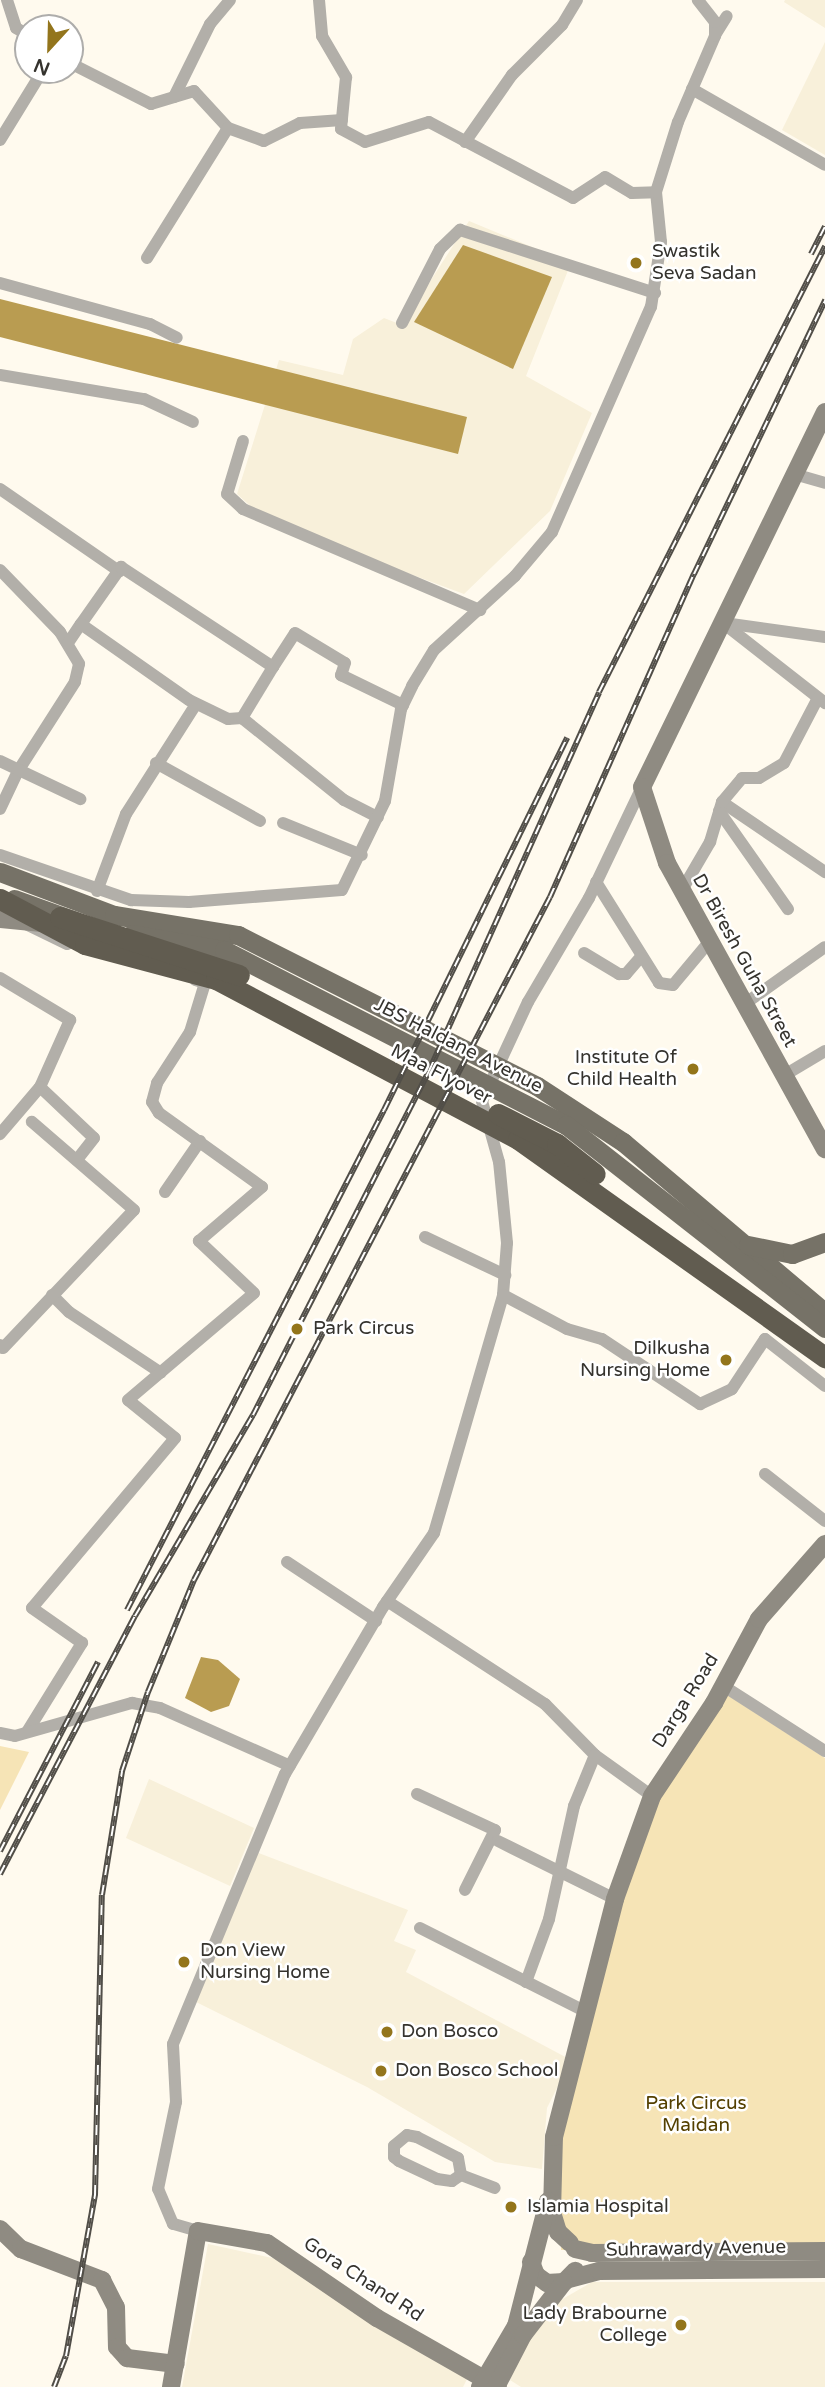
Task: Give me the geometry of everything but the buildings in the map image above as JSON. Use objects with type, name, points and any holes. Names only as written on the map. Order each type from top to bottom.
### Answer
[{"type":"highway","name":"Maa Flyover","points":[[0,884],[72,923],[228,969],[557,1144],[668,1233],[825,1339]]},
{"type":"highway","name":"Maa Flyover","points":[[0,897],[85,944],[216,979],[518,1139],[825,1357]]},
{"type":"main road","points":[[642,786],[825,412]]},
{"type":"main road","name":"Dr Biresh Guha Street","points":[[642,786],[651,824],[681,890],[825,1149]]},
{"type":"main road","points":[[0,872],[114,923],[224,950],[356,1015],[566,1125],[697,1217],[743,1244],[825,1313]]},
{"type":"main road","points":[[0,897],[89,925]]},
{"type":"main road","points":[[0,919],[89,925],[114,923]]},
{"type":"main road","points":[[697,1217],[825,1328]]},
{"type":"main road","points":[[743,1244],[792,1254],[825,1242]]},
{"type":"main road","name":"Darga Road","points":[[572,2246],[555,2224],[551,2187],[554,2137],[584,2011],[615,1899],[652,1796],[722,1685],[759,1619],[825,1544]]},
{"type":"main road","name":"Darga Road","points":[[491,2385],[516,2326],[551,2187]]},
{"type":"main road","points":[[0,2229],[22,2249],[102,2280],[116,2307],[117,2347],[127,2358],[176,2364]]},
{"type":"main road","points":[[171,2387],[198,2231]]},
{"type":"main road","name":"Gora Chand Rd","points":[[198,2231],[267,2243],[377,2318],[491,2385]]},
{"type":"main road","points":[[491,2385],[523,2335],[566,2281],[578,2264],[572,2246],[548,2238],[533,2255],[540,2279],[566,2281]]},
{"type":"main road","name":"Suhrawardy Avenue","points":[[572,2246],[592,2253],[825,2251]]},
{"type":"main road","name":"Suhrawardy Avenue","points":[[566,2281],[598,2271],[825,2269]]},
{"type":"street","points":[[7,0],[14,22]]},
{"type":"street","points":[[174,97],[210,24],[230,0]]},
{"type":"street","points":[[319,0],[322,36],[346,77],[341,129],[365,142],[429,122],[573,198],[605,177],[632,192],[656,192]]},
{"type":"street","points":[[465,142],[512,75],[562,25],[577,0]]},
{"type":"street","points":[[698,0],[715,22],[715,36]]},
{"type":"street","points":[[0,855],[97,891],[131,900],[189,902],[335,894],[348,883],[378,817],[392,774],[403,705],[434,650],[536,555],[552,532],[655,293],[661,242],[656,192],[692,89],[715,36],[727,16]]},
{"type":"street","points":[[84,70],[151,104],[194,91],[228,128],[264,141],[300,123],[342,121]]},
{"type":"street","points":[[0,140],[34,84]]},
{"type":"street","points":[[692,89],[825,165]]},
{"type":"street","points":[[147,258],[228,128]]},
{"type":"street","points":[[402,323],[440,249],[460,230],[655,293]]},
{"type":"street","points":[[0,283],[138,320],[177,338]]},
{"type":"street","points":[[0,375],[144,399],[193,422]]},
{"type":"street","points":[[243,441],[227,494],[243,509],[480,610]]},
{"type":"street","points":[[794,474],[825,484]]},
{"type":"street","points":[[0,489],[119,571]]},
{"type":"street","points":[[68,643],[121,567],[168,595],[273,667]]},
{"type":"street","points":[[0,570],[68,643],[79,664],[75,682],[18,771],[0,809]]},
{"type":"street","points":[[723,623],[825,636]]},
{"type":"street","points":[[681,890],[710,842],[721,806],[742,778],[759,778],[784,763],[822,701],[723,623]]},
{"type":"street","points":[[81,624],[196,704],[228,719],[242,718],[344,800],[378,817]]},
{"type":"street","points":[[242,718],[295,633],[345,663],[341,675],[403,705]]},
{"type":"street","points":[[97,891],[118,831],[156,763],[196,704]]},
{"type":"street","points":[[0,761],[80,799]]},
{"type":"street","points":[[156,763],[260,821]]},
{"type":"street","points":[[198,2231],[173,2224],[158,2189],[176,2102],[173,2044],[290,1766],[387,1601],[434,1533],[443,1510],[503,1294],[505,1275],[507,1243],[499,1162],[482,1101],[528,1002],[596,882],[642,786]]},
{"type":"street","points":[[721,806],[825,872]]},
{"type":"street","points":[[721,806],[788,909]]},
{"type":"street","points":[[283,824],[362,855]]},
{"type":"street","points":[[596,882],[640,958],[659,984],[673,985],[709,942]]},
{"type":"street","points":[[20,921],[85,952],[205,983],[190,1032],[157,1083],[152,1102],[159,1113],[262,1187],[199,1241],[254,1293],[128,1400],[175,1438],[32,1608],[82,1643],[27,1732]]},
{"type":"street","points":[[743,1004],[825,947]]},
{"type":"street","points":[[584,953],[619,974],[626,974],[640,958]]},
{"type":"street","points":[[0,978],[70,1020],[40,1087],[0,1134]]},
{"type":"street","points":[[783,1076],[825,1051]]},
{"type":"street","points":[[40,1087],[94,1138],[77,1160]]},
{"type":"street","points":[[0,1345],[3,1348],[134,1210],[32,1122]]},
{"type":"street","points":[[165,1192],[200,1141]]},
{"type":"street","points":[[425,1237],[505,1275]]},
{"type":"street","points":[[503,1294],[567,1329],[602,1339],[700,1404],[732,1389],[765,1339],[825,1387]]},
{"type":"street","points":[[52,1295],[69,1312],[161,1373]]},
{"type":"street","points":[[765,1474],[825,1521]]},
{"type":"street","points":[[287,1562],[376,1620]]},
{"type":"street","points":[[387,1601],[545,1704],[595,1755],[652,1796]]},
{"type":"street","points":[[722,1685],[825,1751]]},
{"type":"street","points":[[0,1732],[27,1732],[132,1703],[160,1708],[290,1766]]},
{"type":"street","points":[[526,1982],[549,1919],[573,1806],[595,1755]]},
{"type":"street","points":[[417,1794],[495,1830],[465,1890]]},
{"type":"street","points":[[498,1841],[615,1899]]},
{"type":"street","points":[[420,1928],[584,2011]]},
{"type":"street","points":[[407,2135],[417,2137],[458,2158],[461,2175],[452,2181],[437,2179],[399,2161],[394,2157],[394,2146],[407,2135]]},
{"type":"street","points":[[461,2175],[495,2188]]},
{"type":"shaded area","points":[[825,0],[825,28],[784,2]]},
{"type":"shaded area","points":[[825,42],[825,155],[782,130]]},
{"type":"shaded area","points":[[469,221],[571,263],[526,376],[592,413],[550,511],[464,594],[267,521],[237,494],[279,360],[343,375],[353,339],[384,318],[402,325]]},
{"type":"shaded area","points":[[463,245],[552,277],[513,369],[414,322]]},
{"type":"shaded area","points":[[0,299],[467,417],[458,454],[0,337]]},
{"type":"shaded area","points":[[201,1657],[218,1660],[240,1679],[229,1706],[211,1712],[185,1698]]},
{"type":"shaded area","points":[[149,1779],[254,1828],[230,1886],[126,1838]]},
{"type":"shaded area","name":"Don Bosco","points":[[256,1852],[408,1910],[394,1941],[416,1950],[406,1972],[571,2060],[547,2108],[542,2169],[495,2162],[367,2087],[194,2001]]},
{"type":"shaded area","points":[[208,2244],[295,2263],[469,2375],[463,2387],[182,2387]]},
{"type":"shaded area","name":"Lady Brabourne College","points":[[592,2282],[825,2282],[825,2387],[521,2387],[510,2380],[522,2345],[554,2304]]},
{"type":"green space","name":"Park Circus Maidan","points":[[726,1694],[825,1758],[825,2243],[561,2250],[559,2132],[617,1893],[660,1791]]},
{"type":"green space","points":[[0,1746],[29,1752],[0,1810]]},
{"type":"railway","points":[[811,254],[825,226]]},
{"type":"railway","points":[[0,1874],[135,1616],[253,1415],[429,1071],[599,692],[825,246]]},
{"type":"railway","points":[[54,2387],[66,2356],[95,2195],[102,1895],[122,1771],[148,1692],[194,1580],[550,897],[694,574],[825,300]]},
{"type":"railway","points":[[127,1610],[384,1110],[567,738]]},
{"type":"railway","points":[[0,1851],[98,1662]]},
{"type":"place","name":"Swastik Seva Sadan","points":[[636,263]]},
{"type":"place","name":"Institute Of Child Health","points":[[693,1069]]},
{"type":"place","name":"Park Circus","points":[[297,1329]]},
{"type":"place","name":"Dilkusha Nursing Home","points":[[726,1360]]},
{"type":"place","name":"Don View Nursing Home","points":[[184,1962]]},
{"type":"place","name":"Don Bosco","points":[[387,2032]]},
{"type":"place","name":"Don Bosco School","points":[[381,2071]]},
{"type":"place","name":"Islamia Hospital","points":[[511,2207]]},
{"type":"place","name":"Lady Brabourne College","points":[[681,2325]]}]
